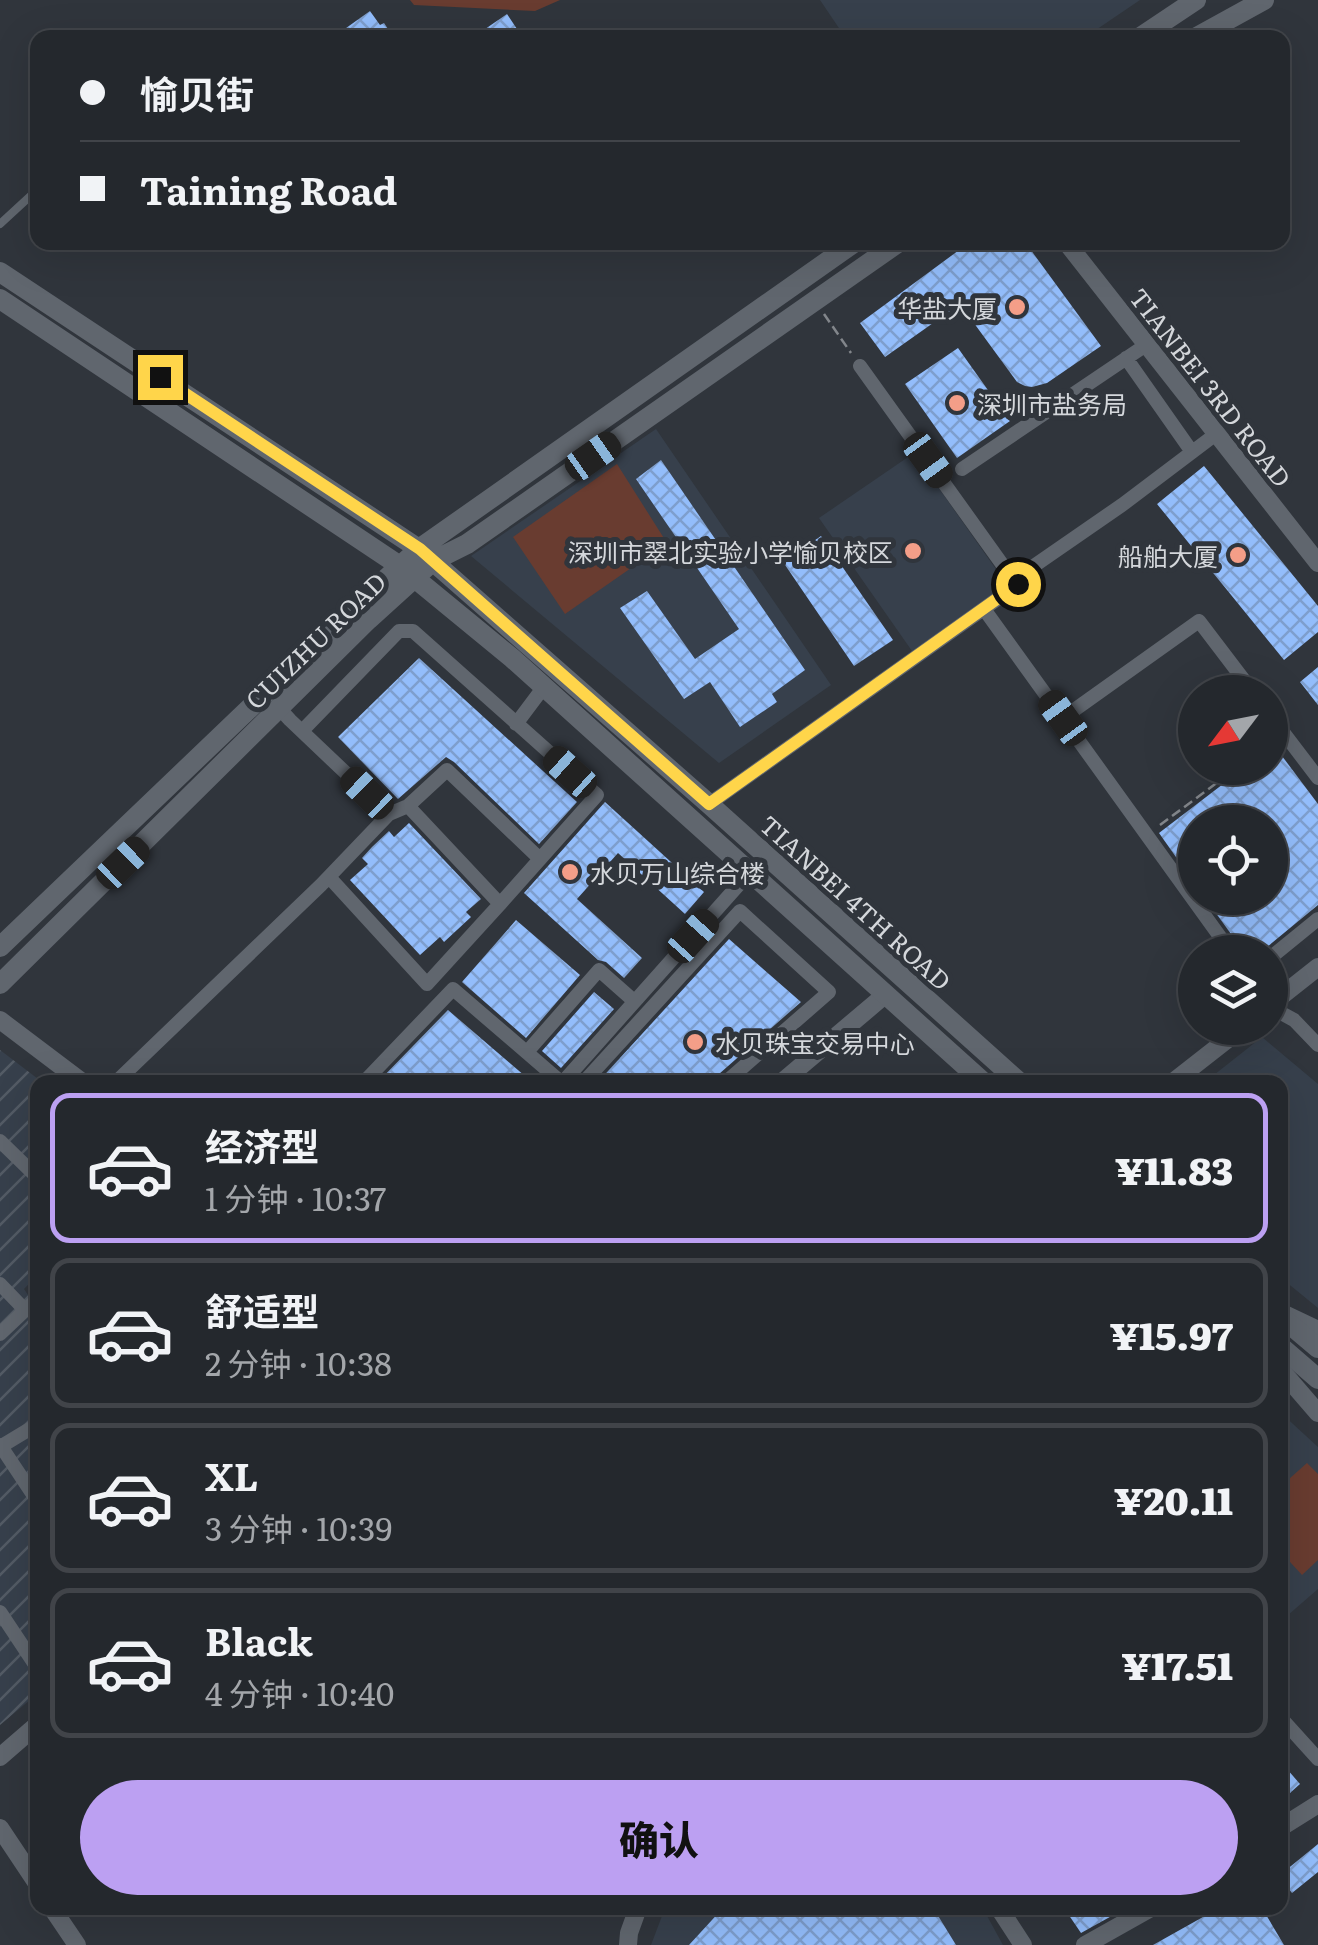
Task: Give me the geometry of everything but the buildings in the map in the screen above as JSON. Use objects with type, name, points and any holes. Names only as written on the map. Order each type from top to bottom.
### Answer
[{"type":"main road","points":[[1152,30],[1196,0]]},
{"type":"main road","points":[[1210,30],[1264,0]]},
{"type":"main road","name":"CUIZHU ROAD","points":[[0,984],[280,709],[426,555],[844,250]]},
{"type":"main road","name":"CUIZHU ROAD","points":[[426,555],[467,544],[889,250]]},
{"type":"main road","name":"TIANBEI 4TH ROAD","points":[[0,272],[426,555],[520,650],[544,688],[975,1075]]},
{"type":"main road","name":"TIANBEI 4TH ROAD","points":[[0,299],[520,650],[709,804],[1011,1075]]},
{"type":"main road","name":"CUIZHU ROAD","points":[[0,947],[368,594],[407,573]]},
{"type":"main road","points":[[1288,1321],[1318,1348]]},
{"type":"main road","points":[[1288,1353],[1318,1379]]},
{"type":"street","name":"TIANBEI 3RD ROAD","points":[[1072,250],[1318,563]]},
{"type":"street","points":[[962,468],[1146,344]]},
{"type":"street","points":[[1126,358],[1192,452]]},
{"type":"street","points":[[709,804],[1018,584],[860,366]]},
{"type":"street","points":[[1028,570],[1122,506],[1216,434]]},
{"type":"street","points":[[984,609],[1218,935]]},
{"type":"street","points":[[1063,718],[1199,621],[1240,675]]},
{"type":"street","points":[[302,731],[399,631],[412,631],[596,795],[427,984],[329,877]]},
{"type":"street","points":[[516,724],[544,688]]},
{"type":"street","points":[[280,709],[388,814]]},
{"type":"street","points":[[1288,739],[1318,778]]},
{"type":"street","points":[[123,1075],[329,877],[388,814],[408,806],[447,770],[540,858]]},
{"type":"street","points":[[408,806],[500,904]]},
{"type":"street","points":[[568,1075],[750,872]]},
{"type":"street","points":[[590,1075],[740,911],[829,992],[734,1075]]},
{"type":"street","points":[[1288,943],[1318,919]]},
{"type":"street","points":[[1288,991],[1318,967]]},
{"type":"street","points":[[527,1052],[600,970],[634,1001]]},
{"type":"street","points":[[371,1075],[453,988],[554,1075]]},
{"type":"street","points":[[790,1075],[886,994]]},
{"type":"street","points":[[1288,1016],[1318,1045]]},
{"type":"street","points":[[0,1020],[73,1075]]},
{"type":"street","points":[[1182,1075],[1220,1045]]},
{"type":"street","points":[[0,1142],[30,1170]]},
{"type":"street","points":[[0,1284],[25,1310]]},
{"type":"street","points":[[0,1334],[30,1305]]},
{"type":"street","points":[[1288,1317],[1318,1330]]},
{"type":"street","points":[[1288,1377],[1318,1412]]},
{"type":"street","points":[[30,1429],[0,1446],[30,1490]]},
{"type":"street","points":[[0,1612],[30,1657]]},
{"type":"street","points":[[1288,1725],[1318,1759]]},
{"type":"street","points":[[0,1757],[30,1731]]},
{"type":"street","points":[[1288,1823],[1318,1804]]},
{"type":"street","points":[[0,1828],[30,1873]]},
{"type":"street","points":[[57,1915],[77,1945]]},
{"type":"street","points":[[628,1945],[635,1915]]},
{"type":"street","points":[[1003,1915],[1022,1945]]},
{"type":"street","points":[[1085,1945],[1139,1915]]},
{"type":"lane","points":[[0,224],[30,196]]},
{"type":"path","points":[[815,302],[845,345]]},
{"type":"path","points":[[1147,835],[1214,785]]},
{"type":"shaded area","points":[[410,0],[560,0],[535,11],[414,5]]},
{"type":"shaded area","points":[[820,0],[1140,0],[1096,30],[840,30]]},
{"type":"shaded area","points":[[656,429],[831,685],[719,763],[471,556]]},
{"type":"shaded area","name":"深圳市翠北实验小学愉贝校区","points":[[914,453],[1007,585],[912,651],[819,518]]},
{"type":"shaded area","points":[[617,464],[667,543],[565,614],[513,537]]},
{"type":"shaded area","points":[[1252,1045],[1272,1045],[1318,1084],[1318,1308],[1288,1284],[1288,1075],[1214,1075]]},
{"type":"shaded area","points":[[0,1050],[33,1075],[30,1283],[24,1289],[30,1298],[30,1700],[0,1725]]},
{"type":"shaded area","points":[[1288,1419],[1318,1447],[1318,1589],[1288,1615]]},
{"type":"shaded area","points":[[1307,1463],[1318,1474],[1318,1560],[1302,1575],[1288,1560],[1288,1480]]},
{"type":"shaded area","points":[[662,1915],[987,1915],[1003,1945],[651,1945]]},
{"type":"place","name":"华盐大厦","points":[[1017,307]]},
{"type":"place","name":"深圳市盐务局","points":[[957,403]]},
{"type":"place","name":"深圳市翠北实验小学愉贝校区","points":[[913,551]]},
{"type":"place","name":"船舶大厦","points":[[1238,555]]},
{"type":"place","name":"水贝万山综合楼","points":[[570,872]]},
{"type":"place","name":"水贝珠宝交易中心","points":[[695,1042]]},
{"type":"route","points":[[160,377],[420,549],[709,804],[1018,584]]}]
